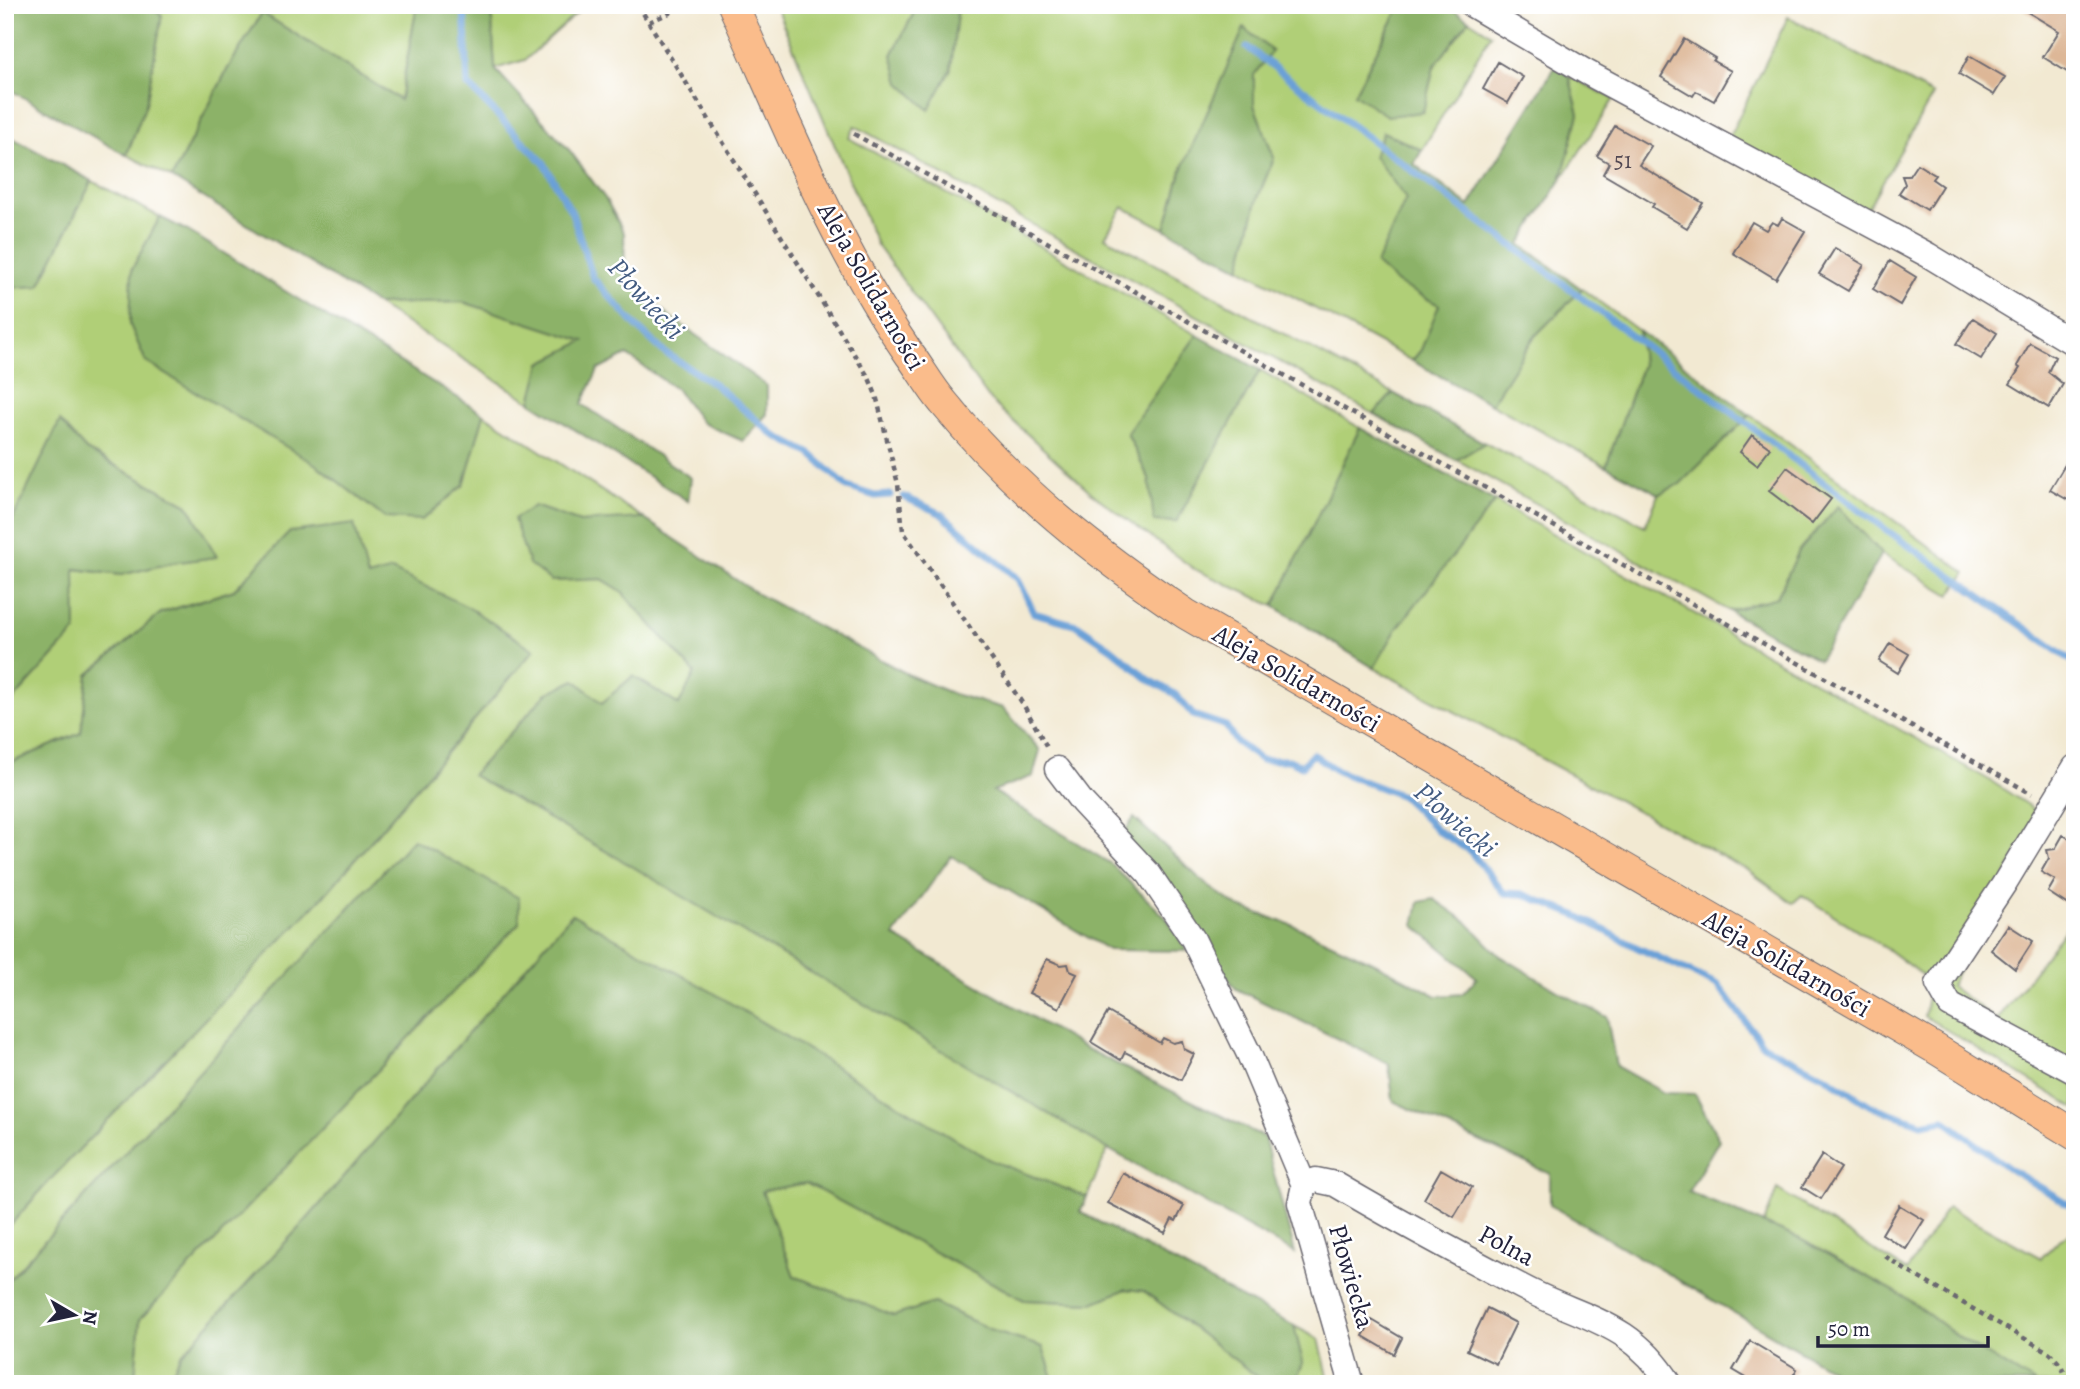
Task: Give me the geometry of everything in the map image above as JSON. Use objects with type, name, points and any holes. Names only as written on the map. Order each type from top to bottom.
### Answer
[{"type":"main road","name":"Aleja Solidarności","points":[[733,5],[821,200],[852,261],[892,329],[942,401],[1010,476],[1063,525],[1122,571],[1186,614],[1936,1049],[2075,1135]]},
{"type":"street","points":[[1472,5],[1586,72],[1928,255],[2075,344]]},
{"type":"street","points":[[2075,767],[2004,884],[1938,984],[1950,1005],[2075,1072]]},
{"type":"street","points":[[1057,769],[1082,802],[1149,874],[1193,939],[1250,1054],[1304,1185]]},
{"type":"street","name":"Polna","points":[[1304,1185],[1316,1180],[1335,1184],[1526,1289],[1599,1320],[1631,1338],[1658,1365],[1670,1384]]},
{"type":"street","name":"Płowiecka","points":[[1304,1185],[1300,1203],[1352,1384]]},
{"type":"path","points":[[638,5],[869,378],[876,395],[898,484],[903,531],[1023,704],[1042,735],[1057,769]]},
{"type":"path","points":[[649,22],[688,5]]},
{"type":"path","points":[[854,134],[2051,804]]},
{"type":"path","points":[[1885,1256],[2050,1353],[2061,1365],[2069,1384]]},
{"type":"green space","points":[[5,5],[147,5],[162,15],[146,104],[126,155],[5,87]]},
{"type":"green space","points":[[147,5],[417,5],[400,100],[262,13],[227,70],[172,178],[127,155],[146,104],[162,15]]},
{"type":"green space","points":[[417,5],[491,5],[495,69],[570,151],[607,201],[624,233],[625,277],[669,316],[767,386],[767,414],[743,441],[702,423],[677,390],[627,355],[598,370],[582,404],[691,478],[688,501],[531,402],[541,363],[584,341],[463,302],[376,304],[172,178],[227,70],[262,13],[400,100]]},
{"type":"green space","points":[[491,5],[586,5],[525,60],[495,69]]},
{"type":"green space","points":[[775,5],[918,5],[892,55],[958,5],[1401,5],[1354,94],[1423,112],[1434,67],[1469,20],[1491,34],[1422,150],[1383,132],[1407,199],[1397,283],[1440,305],[1421,350],[1412,361],[1240,268],[1258,197],[1274,158],[1254,105],[1254,75],[1245,29],[1181,172],[1165,229],[1123,207],[1105,237],[1393,393],[1374,414],[855,126],[849,138],[1197,335],[1127,433],[1149,479],[1155,521],[1176,522],[1260,370],[1360,428],[1274,606],[1194,569],[1094,495],[991,401],[877,245]]},
{"type":"green space","points":[[918,5],[958,5],[951,69],[929,110],[900,83],[892,55]]},
{"type":"green space","points":[[1401,5],[1446,5],[1469,20],[1434,67],[1423,112],[1387,116],[1354,94]]},
{"type":"green space","points":[[1788,17],[1933,95],[1864,214],[1728,139]]},
{"type":"green space","points":[[1244,28],[1272,51],[1254,75],[1254,105],[1274,158],[1258,197],[1240,268],[1165,229],[1181,172]]},
{"type":"green space","points":[[1555,67],[1569,76],[1579,114],[1561,180],[1520,244],[1582,289],[1534,337],[1491,404],[1412,361],[1421,350],[1439,305],[1397,283],[1376,264],[1406,199],[1374,156],[1383,132],[1422,150],[1414,164],[1469,206]]},
{"type":"green space","points":[[1569,76],[1614,99],[1561,180],[1579,114]]},
{"type":"green space","points":[[5,134],[92,181],[39,286],[5,288]]},
{"type":"green space","points":[[92,181],[160,217],[132,269],[318,466],[385,518],[464,485],[484,414],[643,518],[580,522],[534,506],[551,581],[602,579],[620,590],[695,672],[679,705],[633,676],[602,703],[547,693],[472,775],[630,865],[1108,1149],[1087,1197],[990,1161],[712,992],[572,914],[309,1217],[181,1355],[166,1384],[126,1384],[135,1376],[140,1319],[519,923],[413,839],[5,1284],[5,1231],[50,1180],[330,889],[534,650],[368,577],[290,532],[234,590],[161,613],[88,675],[81,733],[5,765],[5,709],[76,631],[74,569],[121,575],[171,563],[216,557],[188,505],[86,450],[60,422],[5,535],[5,288],[39,286]]},
{"type":"green space","points":[[160,217],[188,231],[484,414],[464,485],[422,520],[385,518],[318,466],[146,362],[130,325],[132,269]]},
{"type":"green space","points":[[1582,289],[1639,331],[1642,364],[1606,466],[1491,404],[1534,337]]},
{"type":"green space","points":[[463,302],[585,341],[541,363],[531,402],[376,304]]},
{"type":"green space","points":[[1639,331],[1750,415],[1680,484],[1659,494],[1606,466],[1642,365]]},
{"type":"green space","points":[[1197,335],[1260,370],[1176,522],[1154,521],[1149,479],[1127,433]]},
{"type":"green space","points":[[1393,393],[1485,443],[1456,460],[1374,414]]},
{"type":"green space","points":[[1750,415],[1966,573],[1950,595],[1882,554],[1838,506],[1799,551],[1777,598],[1729,611],[1457,460],[1485,443],[1645,526],[1659,494],[1680,484]]},
{"type":"green space","points":[[60,421],[86,450],[188,505],[217,557],[171,563],[121,575],[75,569],[76,631],[5,709],[5,535]]},
{"type":"green space","points":[[1360,428],[1495,501],[1396,630],[1374,668],[1274,606]]},
{"type":"green space","points":[[1495,501],[1991,781],[2038,812],[1950,986],[1997,1020],[2075,917],[2075,1108],[1924,1016],[1931,982],[1887,949],[1802,895],[1793,903],[1749,871],[1374,668],[1396,630]]},
{"type":"green space","points":[[534,506],[580,522],[643,518],[759,595],[909,675],[953,694],[1003,708],[1040,750],[1033,776],[993,791],[1111,864],[1167,919],[1187,951],[1109,950],[951,856],[894,936],[1083,1047],[1264,1137],[1295,1253],[1108,1149],[630,865],[472,775],[547,693],[575,680],[602,703],[633,676],[679,705],[695,673],[620,590],[602,579],[551,581],[529,564],[514,519]]},
{"type":"green space","points":[[1838,506],[1882,554],[1819,660],[1729,611],[1777,597],[1799,551]]},
{"type":"green space","points":[[354,524],[368,577],[392,570],[468,607],[534,650],[330,889],[50,1180],[5,1231],[5,765],[81,733],[88,675],[161,613],[234,590],[290,532]]},
{"type":"green space","points":[[1134,818],[1208,886],[1239,907],[1295,926],[1373,962],[1437,996],[1462,994],[1477,978],[1414,925],[1419,902],[1434,899],[1467,922],[1499,955],[1607,1017],[1616,1066],[1664,1093],[1695,1094],[1719,1140],[1688,1192],[1800,1239],[1905,1297],[1961,1339],[2036,1384],[1856,1384],[1550,1205],[1550,1174],[1393,1101],[1389,1064],[1236,989],[1123,834]]},
{"type":"green space","points":[[413,839],[519,898],[519,923],[140,1319],[135,1376],[126,1384],[5,1384],[5,1284]]},
{"type":"green space","points":[[572,914],[712,992],[990,1160],[1087,1197],[1080,1212],[1294,1326],[1303,1363],[1294,1384],[1267,1384],[1144,1291],[1126,1289],[1093,1303],[1024,1300],[806,1183],[762,1191],[794,1276],[894,1316],[934,1303],[998,1333],[1043,1347],[1055,1384],[166,1384],[181,1355],[309,1217]]},
{"type":"green space","points":[[806,1183],[1024,1300],[1093,1303],[1126,1289],[1144,1291],[1267,1384],[1055,1384],[1043,1347],[998,1333],[934,1303],[894,1316],[794,1276],[762,1191]]},
{"type":"green space","points":[[1777,1189],[1907,1271],[1948,1207],[2041,1258],[2058,1241],[2075,1230],[2075,1323],[2072,1346],[2075,1353],[2075,1384],[2036,1384],[1961,1339],[1905,1297],[1800,1239],[1764,1224]]},
{"type":"green space","points":[[1294,1326],[1319,1339],[1330,1384],[1294,1384],[1303,1363]]},
{"type":"building","points":[[2016,5],[2075,6],[2075,77],[2043,57],[2059,31]]},
{"type":"building","points":[[1684,39],[1731,71],[1714,101],[1696,91],[1693,96],[1661,77]]},
{"type":"building","points":[[1969,56],[2005,77],[1994,95],[1959,74]]},
{"type":"building","points":[[1498,62],[1523,77],[1508,103],[1483,89]]},
{"type":"building","points":[[1615,126],[1651,146],[1639,165],[1703,203],[1687,228],[1652,207],[1654,204],[1603,174],[1609,163],[1597,156]]},
{"type":"building","points":[[1917,164],[1935,175],[1932,179],[1942,186],[1927,210],[1899,193],[1905,184],[1902,176],[1909,176]]},
{"type":"building","points":[[1782,218],[1805,231],[1776,279],[1733,253],[1752,222],[1766,230],[1772,222],[1778,225]]},
{"type":"building","points":[[1835,248],[1864,265],[1848,291],[1819,274]]},
{"type":"building","points":[[1890,261],[1916,277],[1900,305],[1873,289]]},
{"type":"building","points":[[1973,318],[1997,333],[1981,359],[1956,344]]},
{"type":"building","points":[[2030,343],[2055,357],[2048,372],[2063,384],[2049,408],[2010,384]]},
{"type":"building","points":[[1752,435],[1770,448],[1757,465],[1740,452]]},
{"type":"building","points":[[2075,448],[2075,488],[2068,500],[2050,490]]},
{"type":"building","points":[[1787,467],[1831,499],[1812,524],[1769,491]]},
{"type":"building","points":[[1890,643],[1909,654],[1898,673],[1879,661]]},
{"type":"building","points":[[2063,835],[2075,842],[2075,894],[2068,905],[2048,892],[2055,880],[2041,872],[2049,858],[2047,850],[2055,849]]},
{"type":"building","points":[[2008,925],[2033,941],[2015,969],[1991,950]]},
{"type":"building","points":[[1047,959],[1061,965],[1068,964],[1070,971],[1077,974],[1059,1008],[1029,993]]},
{"type":"building","points":[[1108,1012],[1160,1043],[1163,1038],[1173,1043],[1182,1041],[1184,1049],[1194,1054],[1181,1080],[1125,1052],[1121,1060],[1091,1042]]},
{"type":"building","points":[[1822,1155],[1841,1168],[1821,1199],[1802,1187]]},
{"type":"building","points":[[1441,1169],[1472,1187],[1454,1217],[1424,1199]]},
{"type":"building","points":[[1123,1173],[1184,1206],[1176,1221],[1172,1219],[1165,1233],[1108,1203]]},
{"type":"building","points":[[1899,1205],[1924,1220],[1906,1249],[1882,1234]]},
{"type":"building","points":[[1487,1308],[1516,1323],[1496,1364],[1467,1350]]},
{"type":"building","points":[[1372,1320],[1402,1338],[1394,1354],[1363,1336]]},
{"type":"building","points":[[1750,1341],[1797,1369],[1788,1384],[1746,1384],[1748,1379],[1733,1370]]},
{"type":"waterway","name":"Płowiecki","points":[[464,5],[468,85],[544,163],[572,213],[593,278],[637,327],[664,352],[714,384],[774,435],[811,454],[847,487],[875,496],[890,495]]},
{"type":"waterway","points":[[1247,47],[1885,529],[2075,663]]},
{"type":"waterway","name":"Płowiecki","points":[[904,497],[940,513],[1018,579],[1034,613],[1077,625],[1148,679],[1175,694],[1193,715],[1226,726],[1236,742],[1261,760],[1289,760],[1302,766],[1313,754],[1337,771],[1402,796],[1438,831],[1470,851],[1504,893],[1522,894],[1578,916],[1636,947],[1718,985],[1763,1045],[1826,1077],[1871,1106],[1922,1124],[1944,1120],[2011,1170],[2075,1208]]}]
